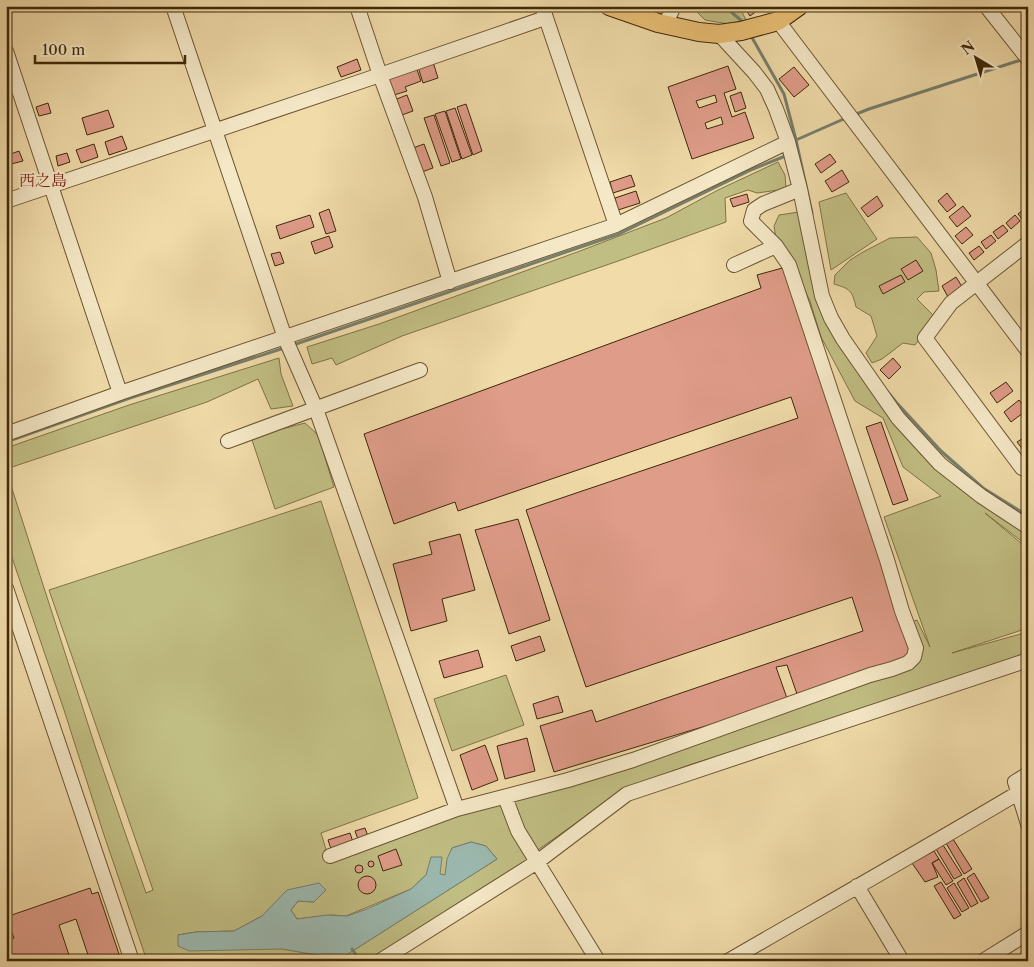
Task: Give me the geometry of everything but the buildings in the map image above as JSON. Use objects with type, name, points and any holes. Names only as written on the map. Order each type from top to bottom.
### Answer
[{"type":"main road","points":[[609,6],[665,25],[719,34],[741,31],[778,21],[800,6]]},
{"type":"street","points":[[173,6],[285,338],[316,409],[457,809]]},
{"type":"street","points":[[357,6],[425,197],[450,282]]},
{"type":"street","points":[[665,25],[674,6]]},
{"type":"street","points":[[986,6],[1028,59]]},
{"type":"street","points":[[6,200],[380,75],[543,12],[616,226]]},
{"type":"street","points":[[778,21],[1028,351]]},
{"type":"street","points":[[719,34],[767,89],[776,109],[788,142],[800,189],[822,296],[831,318],[843,339],[898,418],[940,464],[981,496],[1028,527]]},
{"type":"street","points":[[6,51],[120,393]]},
{"type":"street","points":[[6,434],[120,393],[616,226],[788,142]]},
{"type":"street","points":[[330,856],[457,809],[568,780],[633,760],[870,675],[892,669],[908,663],[914,658],[916,648],[902,611],[884,550],[789,265],[776,246],[751,221],[754,210],[763,204],[800,189]]},
{"type":"street","points":[[1028,243],[951,303],[925,338],[1022,468],[1028,464]]},
{"type":"street","points":[[734,265],[776,246]]},
{"type":"street","points":[[228,441],[420,370]]},
{"type":"street","points":[[6,588],[132,961]]},
{"type":"street","points":[[380,961],[537,862],[627,794],[1028,660]]},
{"type":"street","points":[[1028,774],[1015,782],[1028,824]]},
{"type":"street","points":[[728,961],[1018,793]]},
{"type":"street","points":[[505,797],[518,831],[598,961]]},
{"type":"street","points":[[857,886],[902,961]]},
{"type":"street","points":[[983,961],[1028,933]]},
{"type":"shaded area","points":[[619,6],[667,6],[661,20]]},
{"type":"shaded area","points":[[689,6],[739,6],[746,20],[728,24],[705,20]]},
{"type":"shaded area","points":[[778,162],[785,175],[786,189],[757,193],[748,190],[725,198],[726,222],[402,336],[336,365],[332,358],[312,364],[307,347],[379,324],[666,218],[718,190]]},
{"type":"shaded area","points":[[846,193],[877,239],[831,270],[819,202]]},
{"type":"shaded area","points":[[799,212],[824,300],[854,355],[940,464],[1028,527],[1028,546],[985,513],[1028,549],[1028,628],[952,653],[1028,632],[1028,653],[868,708],[686,766],[624,789],[535,852],[533,860],[373,961],[147,961],[6,540],[6,470],[96,749],[146,893],[153,890],[49,590],[321,501],[418,798],[321,833],[328,856],[729,732],[911,668],[907,624],[917,620],[930,647],[884,517],[941,496],[903,467],[883,418],[855,401],[821,337],[810,301],[788,256],[776,239],[774,226],[779,215]],"holes":[[[471,842],[486,846],[497,859],[340,959],[271,947],[178,935],[196,932],[234,931],[319,883],[314,902],[298,901],[291,910],[297,919],[331,915],[346,916],[411,889],[426,875],[440,874],[445,876],[452,848]]]},
{"type":"shaded area","points":[[917,237],[931,253],[939,291],[924,292],[917,299],[936,318],[915,345],[903,343],[882,359],[872,363],[866,353],[877,336],[871,316],[856,307],[850,291],[834,284],[835,275],[850,260],[890,238]]},
{"type":"shaded area","points":[[279,358],[281,374],[293,406],[271,409],[258,379],[207,402],[6,469],[6,448],[129,405]]},
{"type":"shaded area","points":[[305,423],[318,435],[334,487],[275,509],[251,437]]},
{"type":"shaded area","points":[[506,675],[524,725],[452,751],[434,699]]},
{"type":"water","points":[[471,842],[486,846],[497,859],[340,959],[282,949],[189,951],[178,946],[178,935],[196,932],[234,931],[262,916],[287,890],[319,883],[326,890],[314,902],[298,901],[291,910],[297,919],[327,915],[347,916],[367,909],[411,889],[426,875],[431,857],[442,857],[440,874],[445,875],[447,859],[452,848]]},
{"type":"waterway","points":[[719,6],[730,11],[745,25]]},
{"type":"waterway","points":[[750,34],[784,94],[812,213]]},
{"type":"waterway","points":[[854,115],[1024,59]]},
{"type":"waterway","points":[[796,140],[846,118]]},
{"type":"waterway","points":[[293,345],[619,234],[753,169],[788,155]]},
{"type":"waterway","points":[[6,442],[130,398],[284,348]]},
{"type":"waterway","points":[[887,391],[941,451],[983,488],[1028,516]]},
{"type":"waterway","points":[[352,949],[360,961]]},
{"type":"district","name":"西之島","points":[[43,180]]}]
